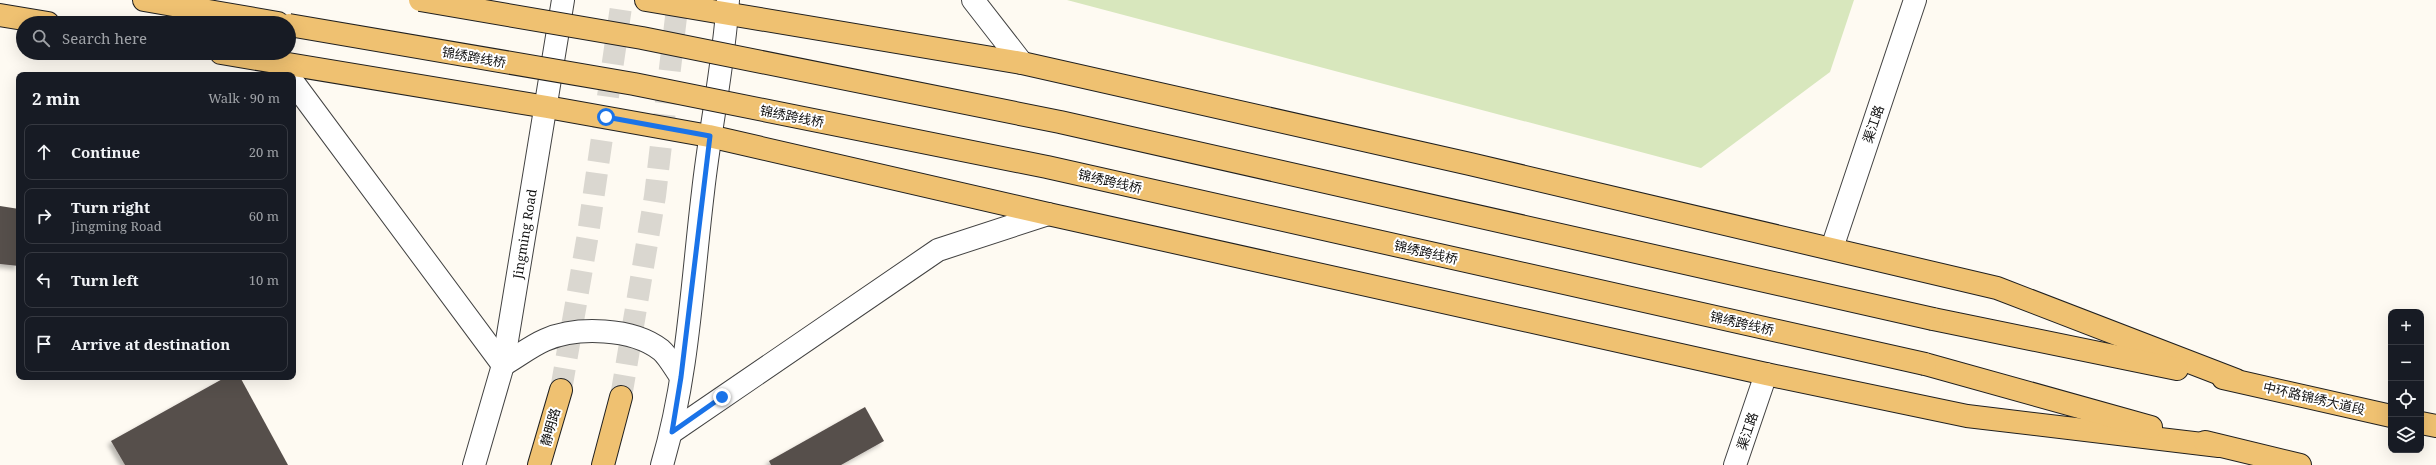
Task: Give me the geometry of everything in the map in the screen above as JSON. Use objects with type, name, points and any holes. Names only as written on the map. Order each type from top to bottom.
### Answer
[{"type":"main road","points":[[144,0],[237,16]]},
{"type":"main road","points":[[420,0],[642,38],[1060,122],[1933,319],[2236,380]]},
{"type":"main road","points":[[646,0],[728,7],[1022,63],[1470,164],[1832,248],[1997,288],[2236,380]]},
{"type":"main road","points":[[0,15],[16,18]]},
{"type":"main road","name":"锦绣跨线桥","points":[[296,26],[634,84],[1047,167],[1924,364],[2219,446]]},
{"type":"main road","points":[[248,60],[283,69],[546,106],[710,136],[1048,214],[1766,374],[1967,416],[2219,446],[2300,465]]},
{"type":"main road","name":"中环路锦绣大道段","points":[[2236,380],[2388,415]]},
{"type":"main road","name":"静明路","points":[[539,465],[561,390]]},
{"type":"main road","points":[[603,465],[621,397]]},
{"type":"main road","points":[[2424,424],[2436,426]]},
{"type":"street","name":"Jingming Road","points":[[474,465],[503,365],[562,0]]},
{"type":"street","points":[[973,0],[1022,63]]},
{"type":"street","name":"渠江路","points":[[1832,248],[1915,0]]},
{"type":"street","points":[[662,465],[672,432],[681,377],[710,136],[728,7]]},
{"type":"street","points":[[296,86],[503,365],[546,340],[587,331],[613,332],[645,341],[662,351],[681,377]]},
{"type":"street","points":[[672,432],[938,250],[1048,214]]},
{"type":"street","name":"渠江路","points":[[1735,465],[1766,374]]},
{"type":"green space","points":[[1067,0],[1854,0],[1830,72],[1701,168]]},
{"type":"building","points":[[0,206],[16,209],[16,266],[0,264]]},
{"type":"building","points":[[221,380],[242,380],[288,465],[125,465],[111,441]]},
{"type":"building","points":[[865,407],[884,441],[841,465],[771,465],[769,461]]},
{"type":"tunnel","points":[[561,390],[588,234],[622,0]]},
{"type":"tunnel","points":[[621,397],[655,196],[678,0]]},
{"type":"route","points":[[606,117],[710,136],[681,377],[672,432],[722,397]]}]
